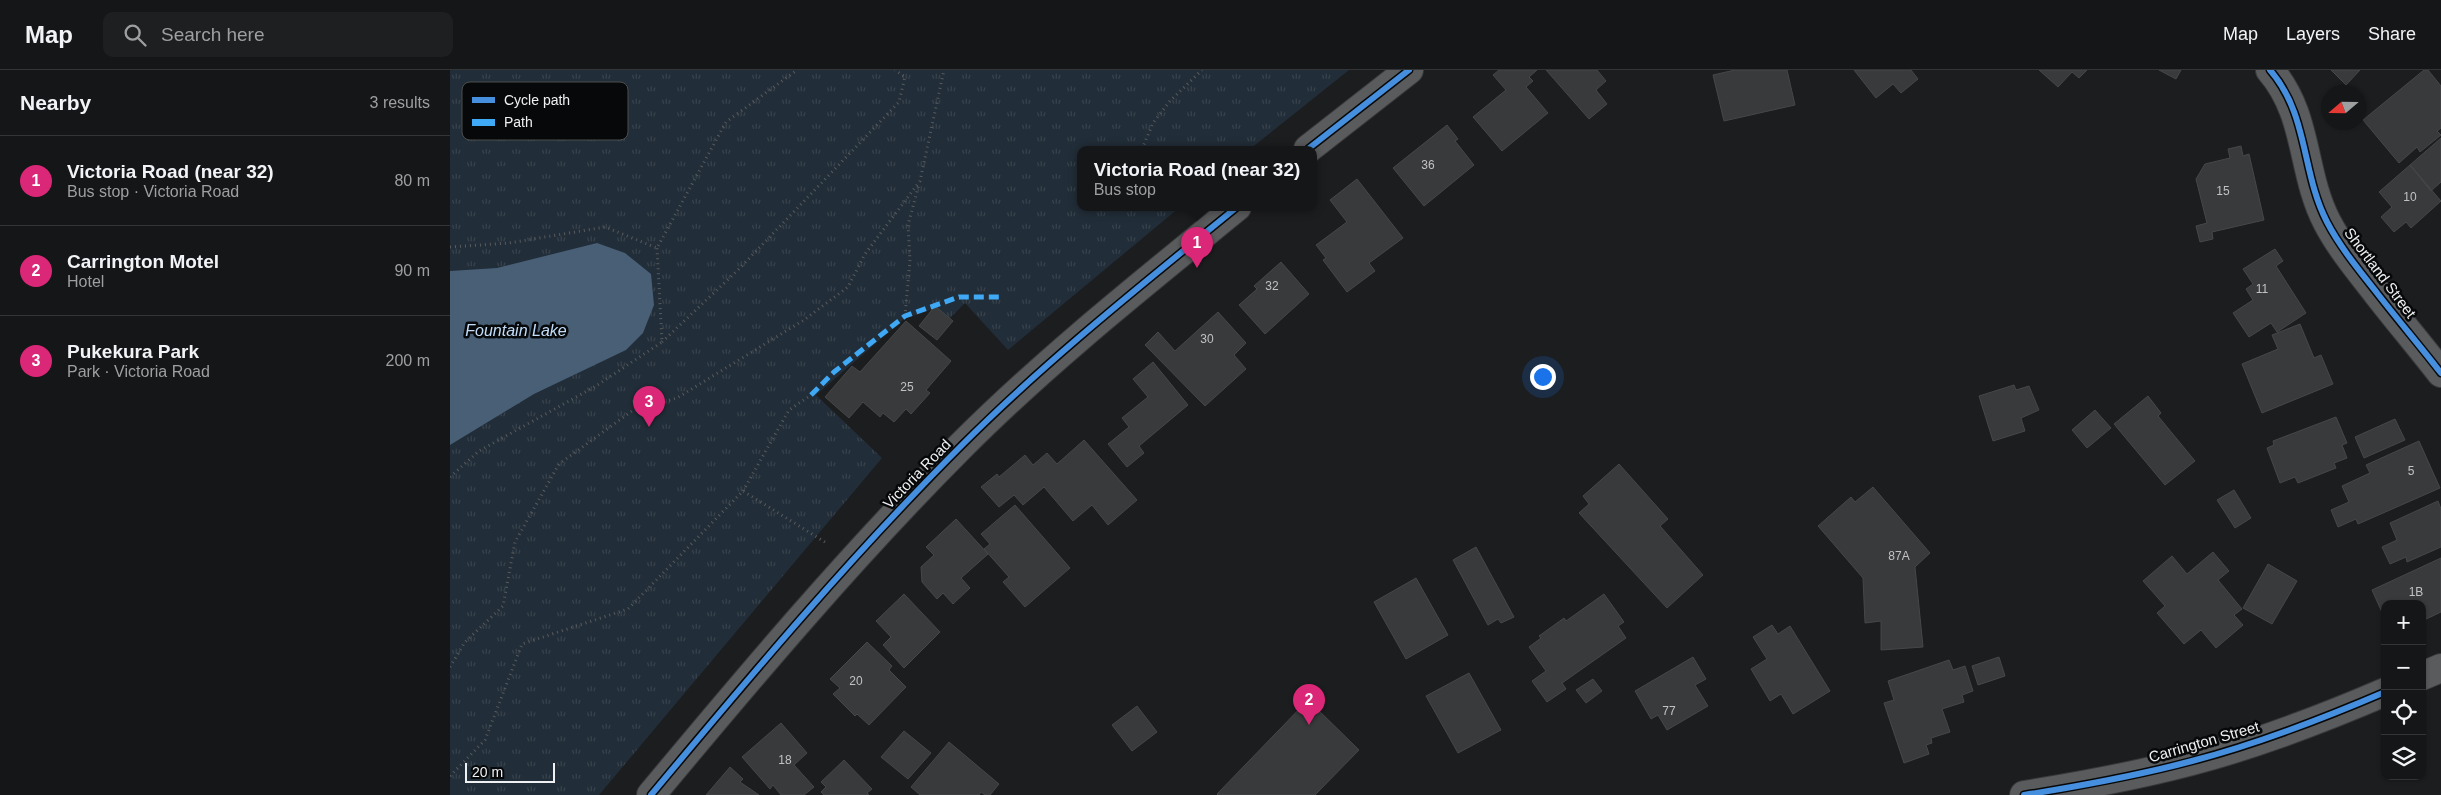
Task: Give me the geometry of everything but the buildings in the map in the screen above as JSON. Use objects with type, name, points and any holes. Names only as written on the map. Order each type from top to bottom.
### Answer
[{"type":"street","points":[[1312,146],[1409,70]]},
{"type":"street","name":"Shortland Street","points":[[2270,70],[2279,80],[2299,120],[2310,173],[2326,221],[2351,261],[2441,373]]},
{"type":"street","name":"Victoria Road","points":[[651,795],[747,679],[852,559],[963,444],[1118,305],[1233,211]]},
{"type":"street","points":[[2426,674],[2441,668]]},
{"type":"street","name":"Carrington Street","points":[[2024,795],[2104,781],[2192,761],[2280,733],[2381,694]]},
{"type":"path","points":[[662,342],[657,248],[726,122],[797,70]]},
{"type":"path","points":[[450,477],[479,451],[596,386],[662,342],[738,270],[899,102],[905,77],[894,70]]},
{"type":"path","points":[[904,316],[910,260],[908,225],[920,181],[944,70]]},
{"type":"path","points":[[1143,146],[1154,123],[1170,101],[1202,70]]},
{"type":"path","points":[[450,667],[464,642],[503,606],[515,542],[559,464],[632,411],[677,398],[804,320],[848,286],[865,254],[920,181]]},
{"type":"path","points":[[450,247],[509,243],[605,227],[657,248]]},
{"type":"path","points":[[450,776],[485,740],[522,644],[628,609],[743,491],[789,410],[811,395]]},
{"type":"path","points":[[743,491],[852,559]]},
{"type":"green space","points":[[450,70],[1349,70],[1254,146],[1077,146],[1077,211],[1175,211],[1008,350],[965,303],[949,319],[936,308],[904,319],[816,395],[882,458],[599,795],[450,795]]},
{"type":"water","name":"Fountain Lake","points":[[597,243],[625,253],[651,274],[654,305],[643,333],[626,350],[534,394],[450,445],[450,271],[497,268]]},
{"type":"marked path","points":[[811,395],[834,372],[905,316],[959,297],[1003,297]]},
{"type":"cycle path","points":[[1312,146],[1409,70]]},
{"type":"cycle path","points":[[2270,70],[2283,87],[2292,106],[2319,203],[2332,231],[2357,267],[2441,373]]},
{"type":"cycle path","points":[[651,795],[842,572],[962,445],[1062,352],[1232,211]]},
{"type":"cycle path","points":[[2024,795],[2129,776],[2241,747],[2381,694]]},
{"type":"place","name":"Victoria Road (near 32)","points":[[1197,268]]},
{"type":"place","name":"Pukekura Park","points":[[649,427]]},
{"type":"place","name":"Carrington Motel","points":[[1309,725]]}]
